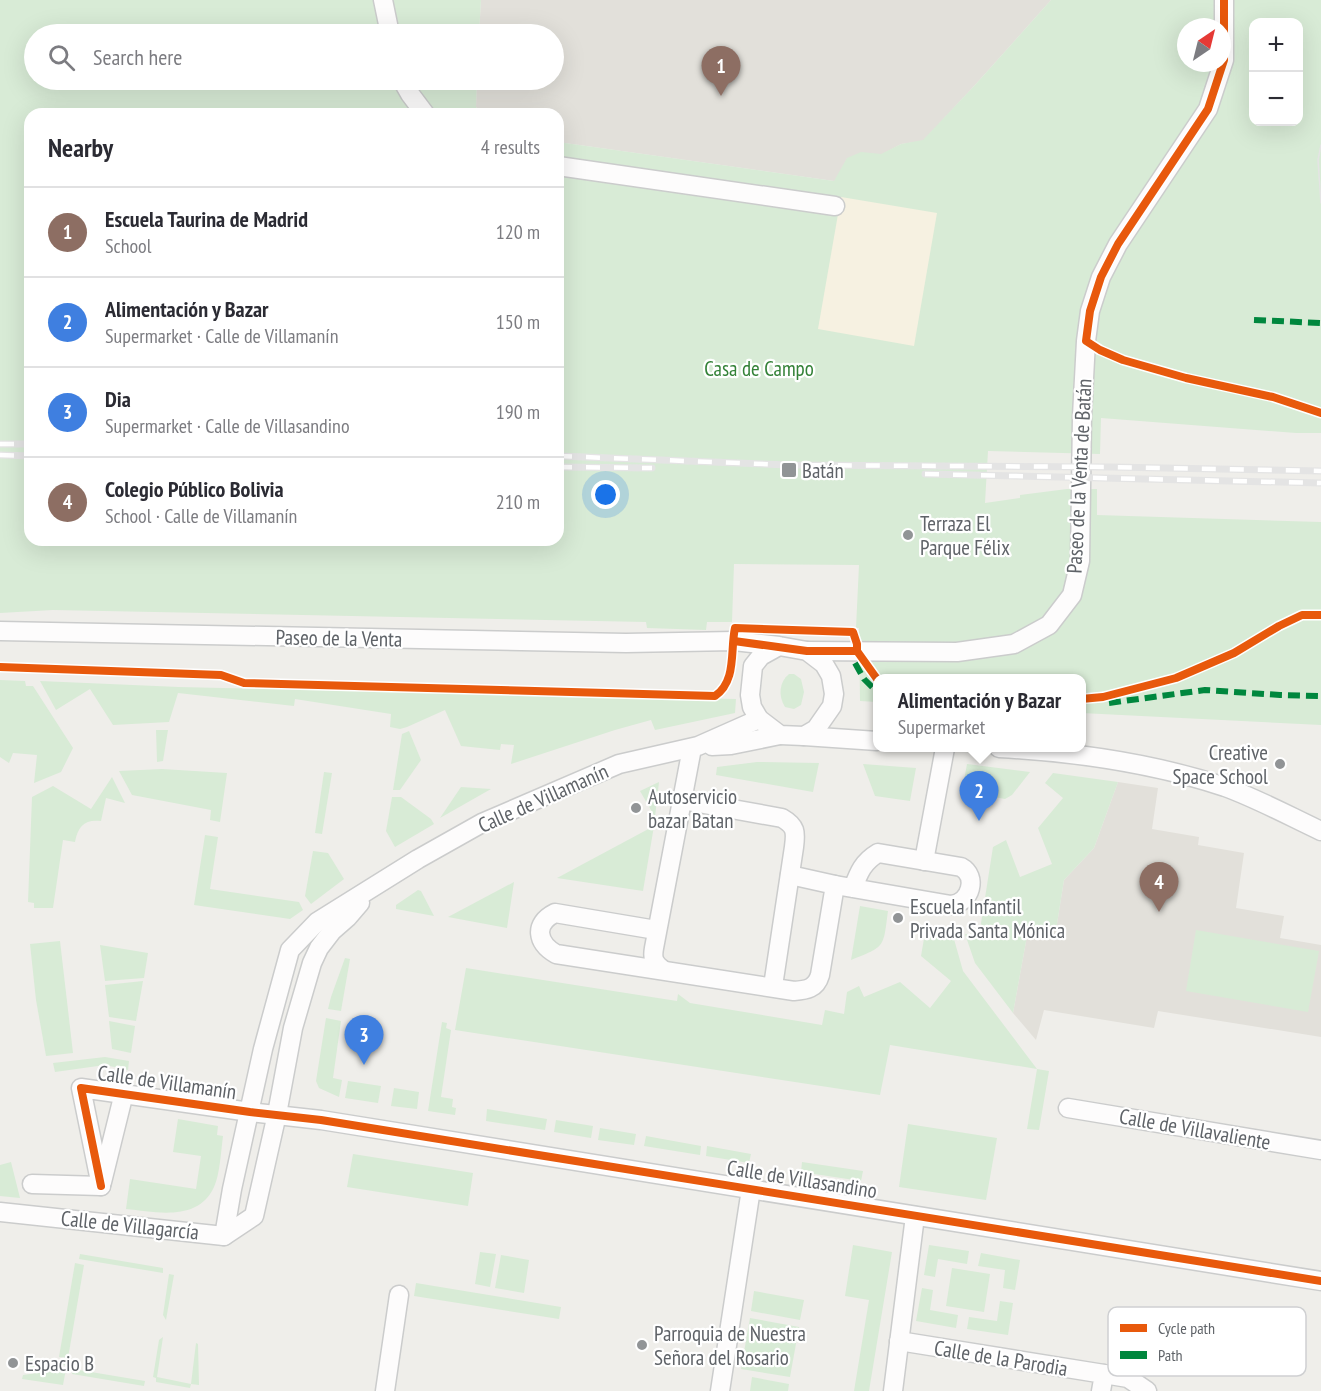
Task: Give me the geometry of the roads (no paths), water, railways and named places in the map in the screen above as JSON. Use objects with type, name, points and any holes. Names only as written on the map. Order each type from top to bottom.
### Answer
[{"type":"street","points":[[383,0],[388,24]]},
{"type":"street","name":"Paseo de la Venta de Batán","points":[[807,651],[957,652],[1014,644],[1049,625],[1072,596],[1080,561],[1082,416],[1090,311],[1101,277],[1118,244],[1208,109],[1224,60],[1224,0]]},
{"type":"street","points":[[408,90],[420,108]]},
{"type":"street","points":[[564,167],[836,206]]},
{"type":"street","name":"Paseo de la Venta","points":[[0,631],[678,643],[734,641],[779,646]]},
{"type":"street","name":"Paseo de la Venta","points":[[678,643],[733,651],[743,655],[753,666]]},
{"type":"street","points":[[804,736],[816,729],[832,706],[834,694],[831,676],[824,664],[807,651],[779,646],[761,656],[753,666],[750,695],[752,707],[759,719],[780,735],[873,741]]},
{"type":"street","name":"Calle de Villamanín","points":[[695,747],[759,719]]},
{"type":"street","name":"Calle de Villamanín","points":[[224,1236],[263,1049],[290,950],[317,922],[418,859],[482,823],[619,764],[695,747],[731,745],[780,735]]},
{"type":"street","points":[[663,970],[652,958],[656,930],[695,747]]},
{"type":"street","points":[[924,861],[944,752]]},
{"type":"street","points":[[1055,752],[1174,773],[1223,787],[1321,831]]},
{"type":"street","points":[[682,800],[782,818],[791,823],[795,834],[773,986]]},
{"type":"street","points":[[790,875],[835,885],[951,904],[959,904],[966,899],[970,890],[971,877],[968,870],[961,867],[878,853],[868,859],[860,869],[854,888]]},
{"type":"street","points":[[656,930],[555,913],[545,918],[540,929],[541,939],[548,949],[556,954],[794,991],[808,990],[818,981],[835,885]]},
{"type":"street","name":"Calle de Villamanín","points":[[254,1216],[277,1114],[293,1028],[312,963],[319,948],[332,931],[348,917],[373,888]]},
{"type":"street","name":"Calle de Villamanín","points":[[290,950],[295,959],[296,974],[290,1000],[293,1028]]},
{"type":"street","name":"Calle de Villamanín","points":[[101,1186],[81,1088],[277,1114]]},
{"type":"street","name":"Calle de Villamanín","points":[[101,1186],[124,1094]]},
{"type":"street","name":"Calle de Villavaliente","points":[[1068,1108],[1321,1150]]},
{"type":"street","name":"Calle de Villasandino","points":[[277,1114],[1321,1281]]},
{"type":"street","points":[[32,1184],[101,1186]]},
{"type":"street","points":[[720,1391],[751,1189]]},
{"type":"street","name":"Calle de Villagarcía","points":[[0,1212],[224,1236],[254,1216]]},
{"type":"street","points":[[892,1391],[915,1216]]},
{"type":"street","points":[[385,1391],[399,1295]]},
{"type":"street","name":"Calle de la Parodia","points":[[899,1341],[1102,1383],[1128,1377],[1147,1391]]},
{"type":"tram line","points":[[1321,145],[1318,160],[1321,203]]},
{"type":"railway","points":[[0,444],[24,444]]},
{"type":"railway","points":[[0,455],[24,456]]},
{"type":"railway","points":[[564,456],[789,465],[1321,471]]},
{"type":"railway","points":[[564,467],[652,468]]},
{"type":"railway","points":[[925,474],[1321,483]]},
{"type":"place","name":"Escuela Taurina de Madrid","points":[[721,96]]},
{"type":"place","name":"Batán","points":[[789,470]]},
{"type":"place","name":"Terraza El Parque Félix","points":[[908,535]]},
{"type":"place","name":"Creative Space School","points":[[1280,764]]},
{"type":"place","name":"Autoservicio bazar Batan","points":[[636,808]]},
{"type":"place","name":"Alimentación y Bazar","points":[[979,821]]},
{"type":"place","name":"Colegio Público Bolivia","points":[[1159,912]]},
{"type":"place","name":"Escuela Infantil Privada Santa Mónica","points":[[898,918]]},
{"type":"place","name":"Dia","points":[[364,1065]]},
{"type":"place","name":"Parroquia de Nuestra Señora del Rosario","points":[[642,1345]]},
{"type":"place","name":"Espacio B","points":[[13,1363]]},
{"type":"park label","name":"Casa de Campo","points":[[759,368]]}]
